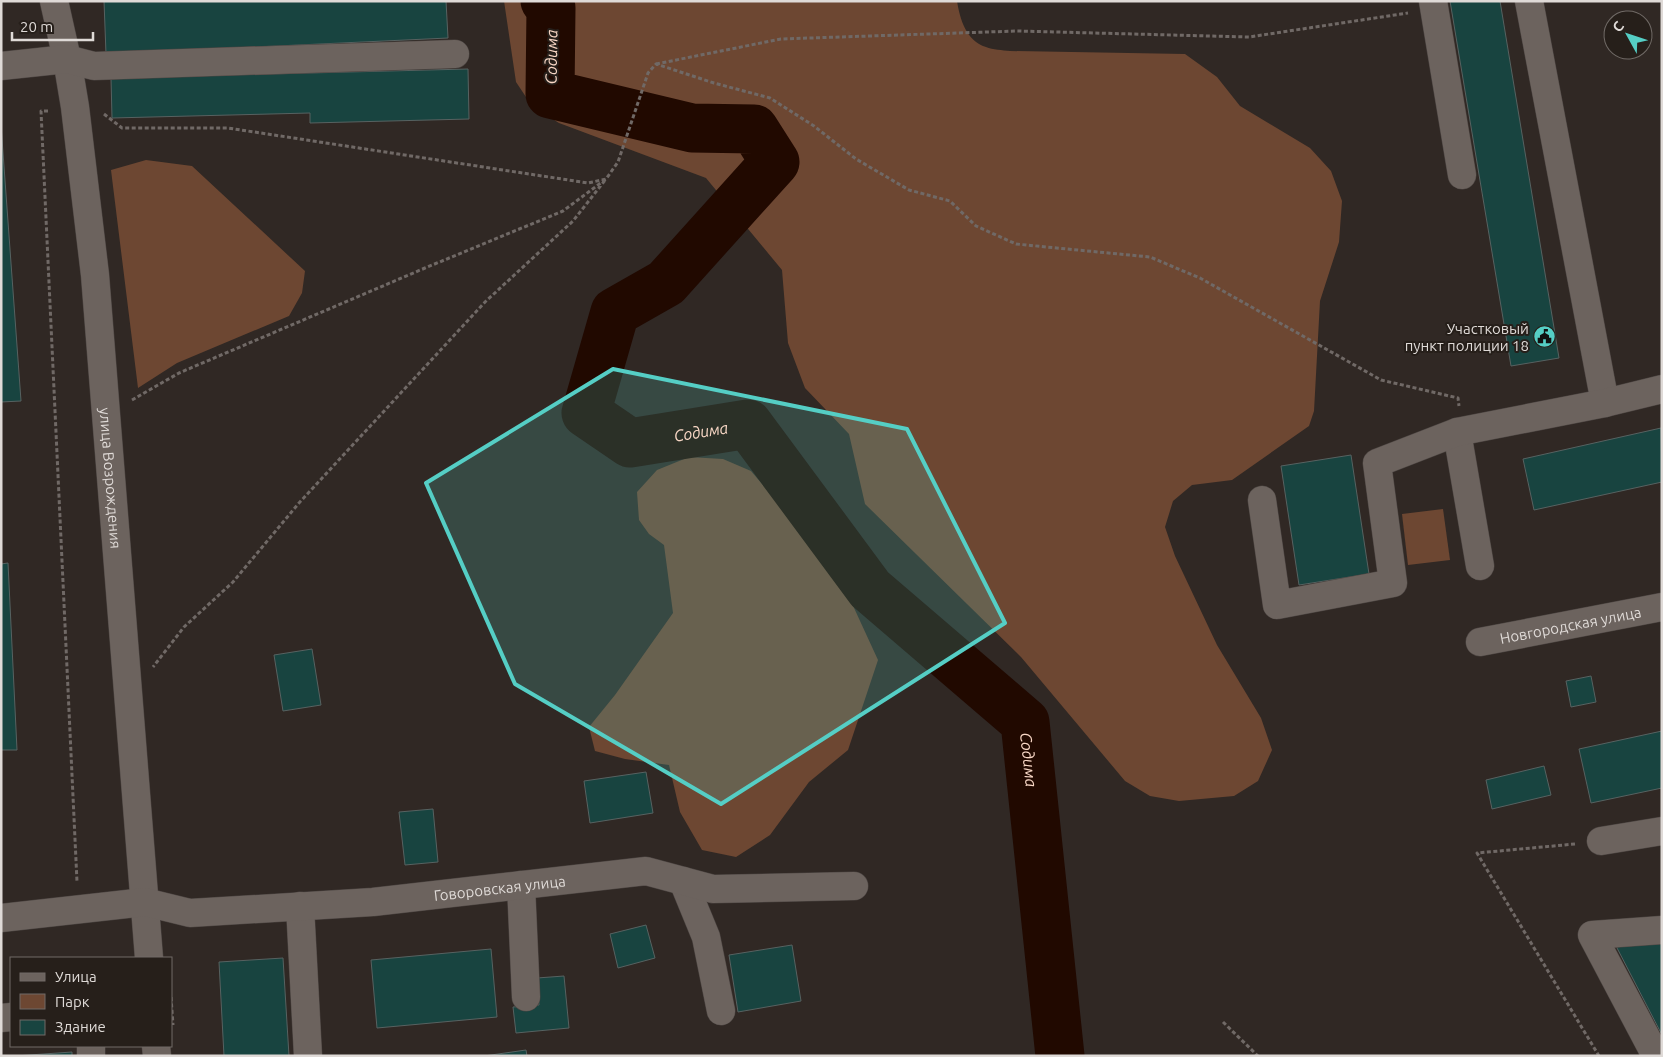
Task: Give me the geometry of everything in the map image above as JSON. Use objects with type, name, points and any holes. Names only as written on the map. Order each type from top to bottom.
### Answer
[{"type":"street","name":"улица Возрождения","points":[[54,1],[67,59],[75,108],[95,276],[149,957]]},
{"type":"street","points":[[1529,1],[1606,403]]},
{"type":"street","points":[[1434,5],[1462,175]]},
{"type":"street","points":[[1,66],[67,59],[94,66],[455,54]]},
{"type":"street","points":[[1262,500],[1277,605],[1393,582],[1377,463],[1460,431],[1606,403],[1662,389]]},
{"type":"street","points":[[1460,431],[1480,566]]},
{"type":"street","name":"Новгородская улица","points":[[1480,642],[1662,607]]},
{"type":"street","points":[[1601,841],[1662,831]]},
{"type":"street","name":"Говоровская улица","points":[[145,902],[190,913],[373,902],[646,871],[712,889],[854,886]]},
{"type":"street","points":[[682,881],[706,937],[721,1011]]},
{"type":"street","points":[[521,885],[526,997]]},
{"type":"street","points":[[1,918],[145,902]]},
{"type":"street","points":[[300,906],[308,1056]]},
{"type":"street","points":[[1656,1056],[1592,935],[1662,930]]},
{"type":"path","points":[[129,697],[184,628],[233,582],[300,503],[485,302],[573,221],[618,162],[648,73],[656,64],[781,39],[1017,31],[1250,38],[1434,5]]},
{"type":"path","points":[[656,64],[714,83],[770,98],[814,126],[863,163],[909,190],[950,201],[976,226],[1016,244],[1150,257],[1200,278],[1381,380],[1458,398],[1460,431]]},
{"type":"path","points":[[75,108],[97,108],[122,128],[228,128],[588,184],[606,179]]},
{"type":"path","points":[[40,111],[78,910]]},
{"type":"path","points":[[106,416],[179,374],[563,211],[606,179]]},
{"type":"path","points":[[1599,1056],[1477,853],[1601,841]]},
{"type":"path","points":[[1223,1022],[1258,1056]]},
{"type":"highlighted area","points":[[613,369],[907,429],[1005,623],[721,804],[515,684],[426,483]]},
{"type":"green space","points":[[504,1],[957,1],[962,22],[969,35],[979,44],[992,49],[1010,51],[1185,54],[1217,77],[1240,106],[1310,148],[1331,171],[1342,201],[1339,242],[1320,301],[1314,411],[1309,426],[1232,480],[1192,485],[1173,501],[1165,527],[1175,556],[1217,645],[1261,718],[1272,750],[1258,781],[1234,796],[1179,801],[1150,796],[1125,781],[1021,657],[865,504],[849,434],[805,388],[788,343],[782,270],[706,178],[559,123],[532,106],[516,82]]},
{"type":"green space","points":[[146,160],[192,166],[305,271],[302,293],[289,316],[177,363],[138,388],[111,170]]},
{"type":"green space","points":[[689,457],[723,459],[751,471],[802,531],[849,597],[878,660],[848,750],[809,782],[770,835],[736,857],[702,850],[680,812],[669,765],[625,759],[595,751],[589,727],[615,695],[673,613],[664,545],[649,534],[639,520],[637,492],[657,470]]},
{"type":"green space","points":[[1443,509],[1450,560],[1408,565],[1402,514]]},
{"type":"building","points":[[104,1],[446,1],[448,38],[106,54]]},
{"type":"building","points":[[1450,1],[1500,1],[1559,358],[1511,366]]},
{"type":"building","points":[[468,69],[469,119],[310,123],[310,113],[112,118],[111,78]]},
{"type":"building","points":[[1,125],[21,401],[1,402]]},
{"type":"building","points":[[1661,428],[1662,482],[1534,510],[1523,459]]},
{"type":"building","points":[[1351,455],[1369,574],[1299,585],[1281,466]]},
{"type":"building","points":[[8,563],[17,750],[1,750],[1,564]]},
{"type":"building","points":[[312,649],[321,705],[283,711],[274,655]]},
{"type":"building","points":[[1591,676],[1596,702],[1571,707],[1566,681]]},
{"type":"building","points":[[1662,731],[1662,788],[1591,803],[1579,749]]},
{"type":"building","points":[[1544,766],[1551,795],[1492,809],[1486,780]]},
{"type":"building","points":[[646,772],[653,813],[590,823],[584,781]]},
{"type":"building","points":[[433,809],[438,862],[405,865],[399,812]]},
{"type":"building","points":[[646,925],[655,958],[618,968],[610,934]]},
{"type":"building","points":[[1662,943],[1662,1035],[1616,946]]},
{"type":"building","points":[[792,945],[801,1001],[738,1012],[729,955]]},
{"type":"building","points":[[491,949],[497,1017],[377,1028],[371,960]]},
{"type":"building","points":[[283,958],[289,1056],[224,1056],[219,962]]},
{"type":"building","points":[[564,976],[569,1028],[516,1033],[513,1007],[539,1005],[537,978]]},
{"type":"building","points":[[526,1050],[527,1056],[484,1056]]},
{"type":"building","points":[[72,1052],[72,1056],[15,1056]]},
{"type":"waterway","name":"Содима","points":[[545,1],[551,8],[550,94],[692,128],[754,129],[775,162],[666,283],[615,312],[586,413],[630,443],[748,424],[870,589],[1025,722],[1060,1056]]},
{"type":"place","name":"Участковый пункт полиции 18","points":[[1545,337]]}]
